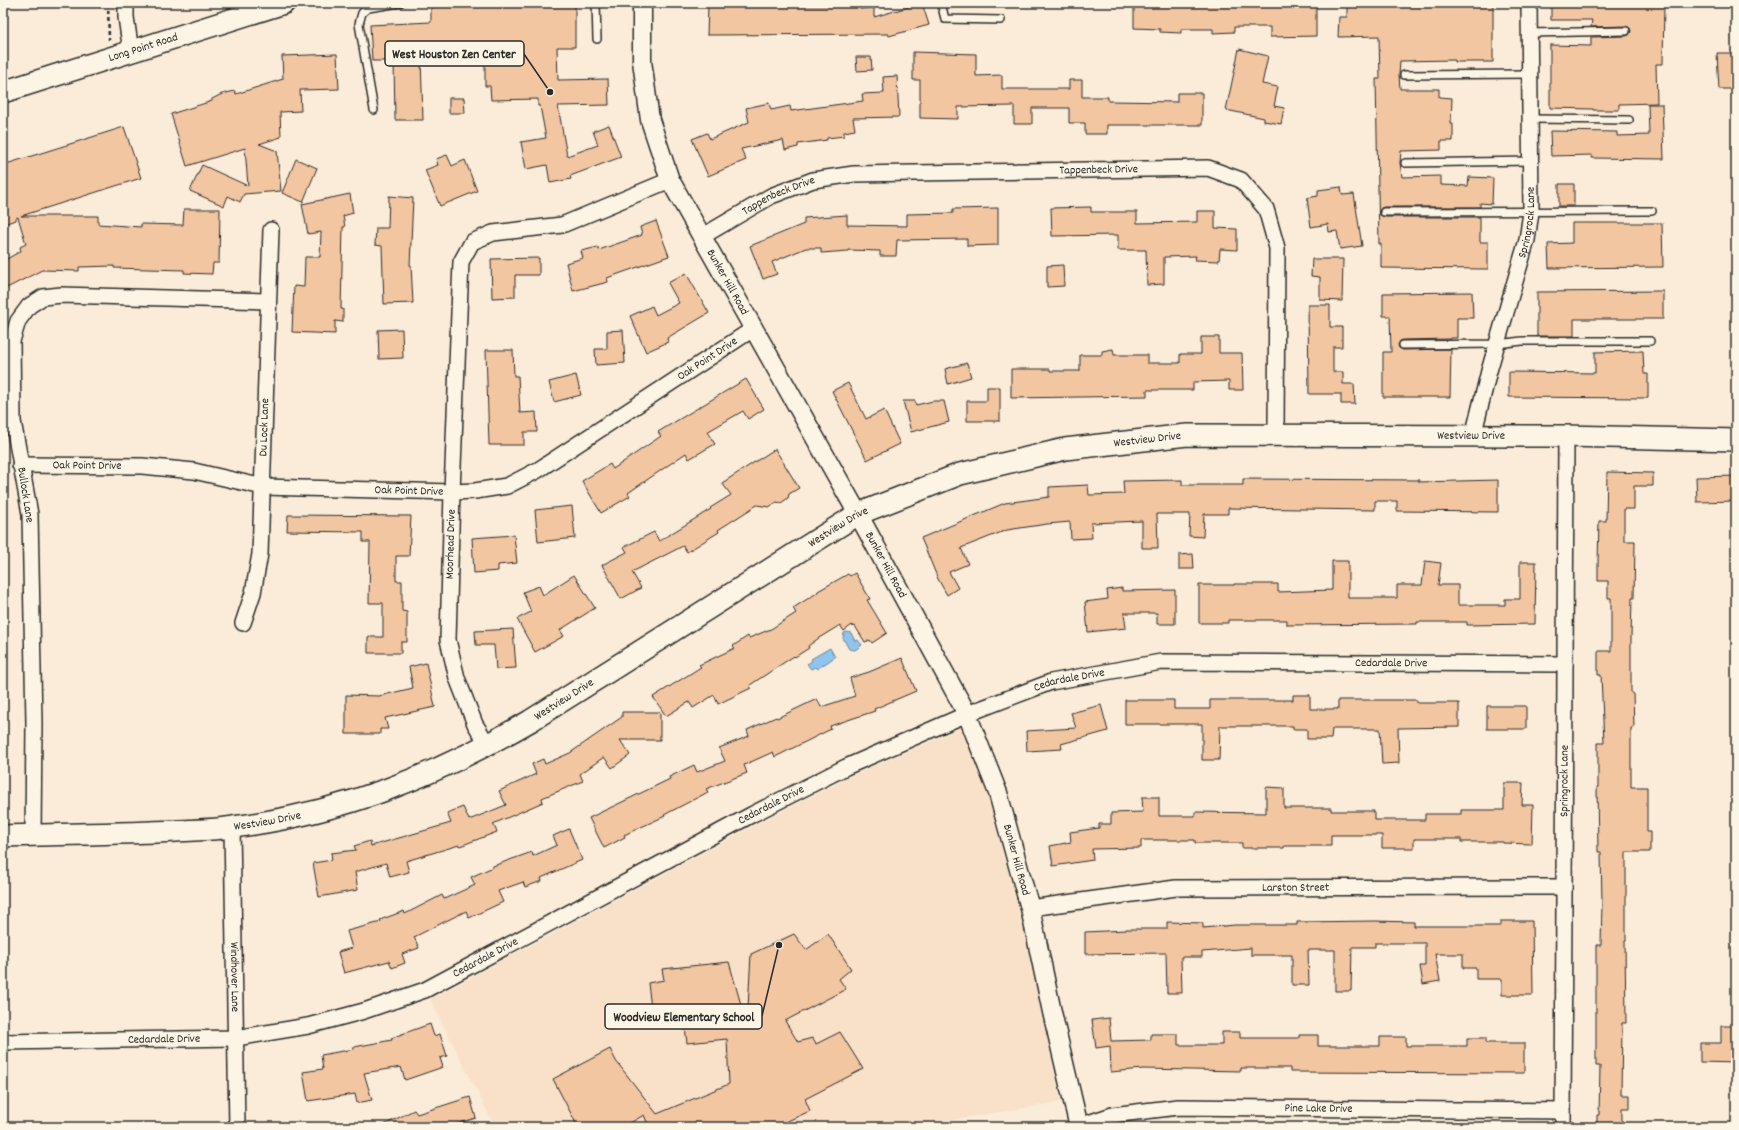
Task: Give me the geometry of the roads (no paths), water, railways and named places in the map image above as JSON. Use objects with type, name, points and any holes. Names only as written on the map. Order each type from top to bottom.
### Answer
[{"type":"main road","name":"Long Point Road","points":[[3,92],[284,3]]},
{"type":"main road","name":"Westview Drive","points":[[3,836],[138,833],[232,828],[291,818],[342,806],[416,780],[488,745],[530,720],[858,514],[960,474],[1065,449],[1187,435],[1276,434],[1566,436],[1736,440]]},
{"type":"street","points":[[122,55],[126,3]]},
{"type":"street","name":"Bunker Hill Road","points":[[642,3],[642,61],[649,113],[670,180],[703,236],[753,329],[858,514],[967,714],[998,793],[1030,908],[1078,1127]]},
{"type":"street","name":"Springrock Lane","points":[[1473,436],[1497,344],[1527,240],[1531,212],[1529,3]]},
{"type":"street","name":"Tappenbeck Drive","points":[[703,236],[771,196],[813,180],[854,174],[1208,168],[1241,180],[1266,209],[1277,248],[1276,434]]},
{"type":"street","name":"Moorhead Drive","points":[[488,745],[475,724],[457,678],[448,640],[461,262],[472,242],[493,233],[562,225],[670,180]]},
{"type":"street","name":"Du Lock Lane","points":[[243,623],[257,576],[263,487],[271,230]]},
{"type":"street","name":"Bullock Lane","points":[[33,835],[30,514],[13,422],[12,341],[18,322],[29,306],[43,297],[61,295],[268,301]]},
{"type":"street","name":"Oak Point Drive","points":[[20,465],[142,466],[194,471],[263,487],[452,492],[475,491],[507,486],[538,470],[753,329]]},
{"type":"street","name":"Springrock Lane","points":[[1563,1127],[1566,436]]},
{"type":"street","name":"Cedardale Drive","points":[[3,1042],[236,1038],[308,1026],[364,1011],[426,990],[646,871],[833,774],[967,714],[1051,682],[1161,662],[1565,664]]},
{"type":"street","name":"Windhover Lane","points":[[232,828],[237,1127]]},
{"type":"street","name":"Larston Street","points":[[1030,908],[1176,888],[1564,887]]},
{"type":"street","name":"Pine Lake Drive","points":[[1078,1127],[1112,1115],[1178,1107],[1563,1111]]},
{"type":"lane","points":[[374,110],[359,24],[362,13],[367,5],[400,3]]},
{"type":"lane","points":[[596,3],[597,39]]},
{"type":"lane","points":[[941,3],[945,19],[1001,20]]},
{"type":"lane","points":[[1529,33],[1626,31]]},
{"type":"lane","points":[[1404,74],[1530,74]]},
{"type":"lane","points":[[1530,119],[1628,120]]},
{"type":"lane","points":[[1405,163],[1531,161]]},
{"type":"lane","points":[[1384,212],[1652,211]]},
{"type":"lane","points":[[1403,345],[1497,344],[1522,341],[1650,341]]},
{"type":"water","points":[[844,633],[851,633],[855,641],[858,640],[862,645],[855,650],[849,649],[843,638]]},
{"type":"water","points":[[830,648],[835,657],[817,669],[815,667],[811,669],[807,664],[812,661],[811,659]]},
{"type":"place","name":"West Houston Zen Center","points":[[550,92]]},
{"type":"place","name":"Woodview Elementary School","points":[[779,945]]}]
